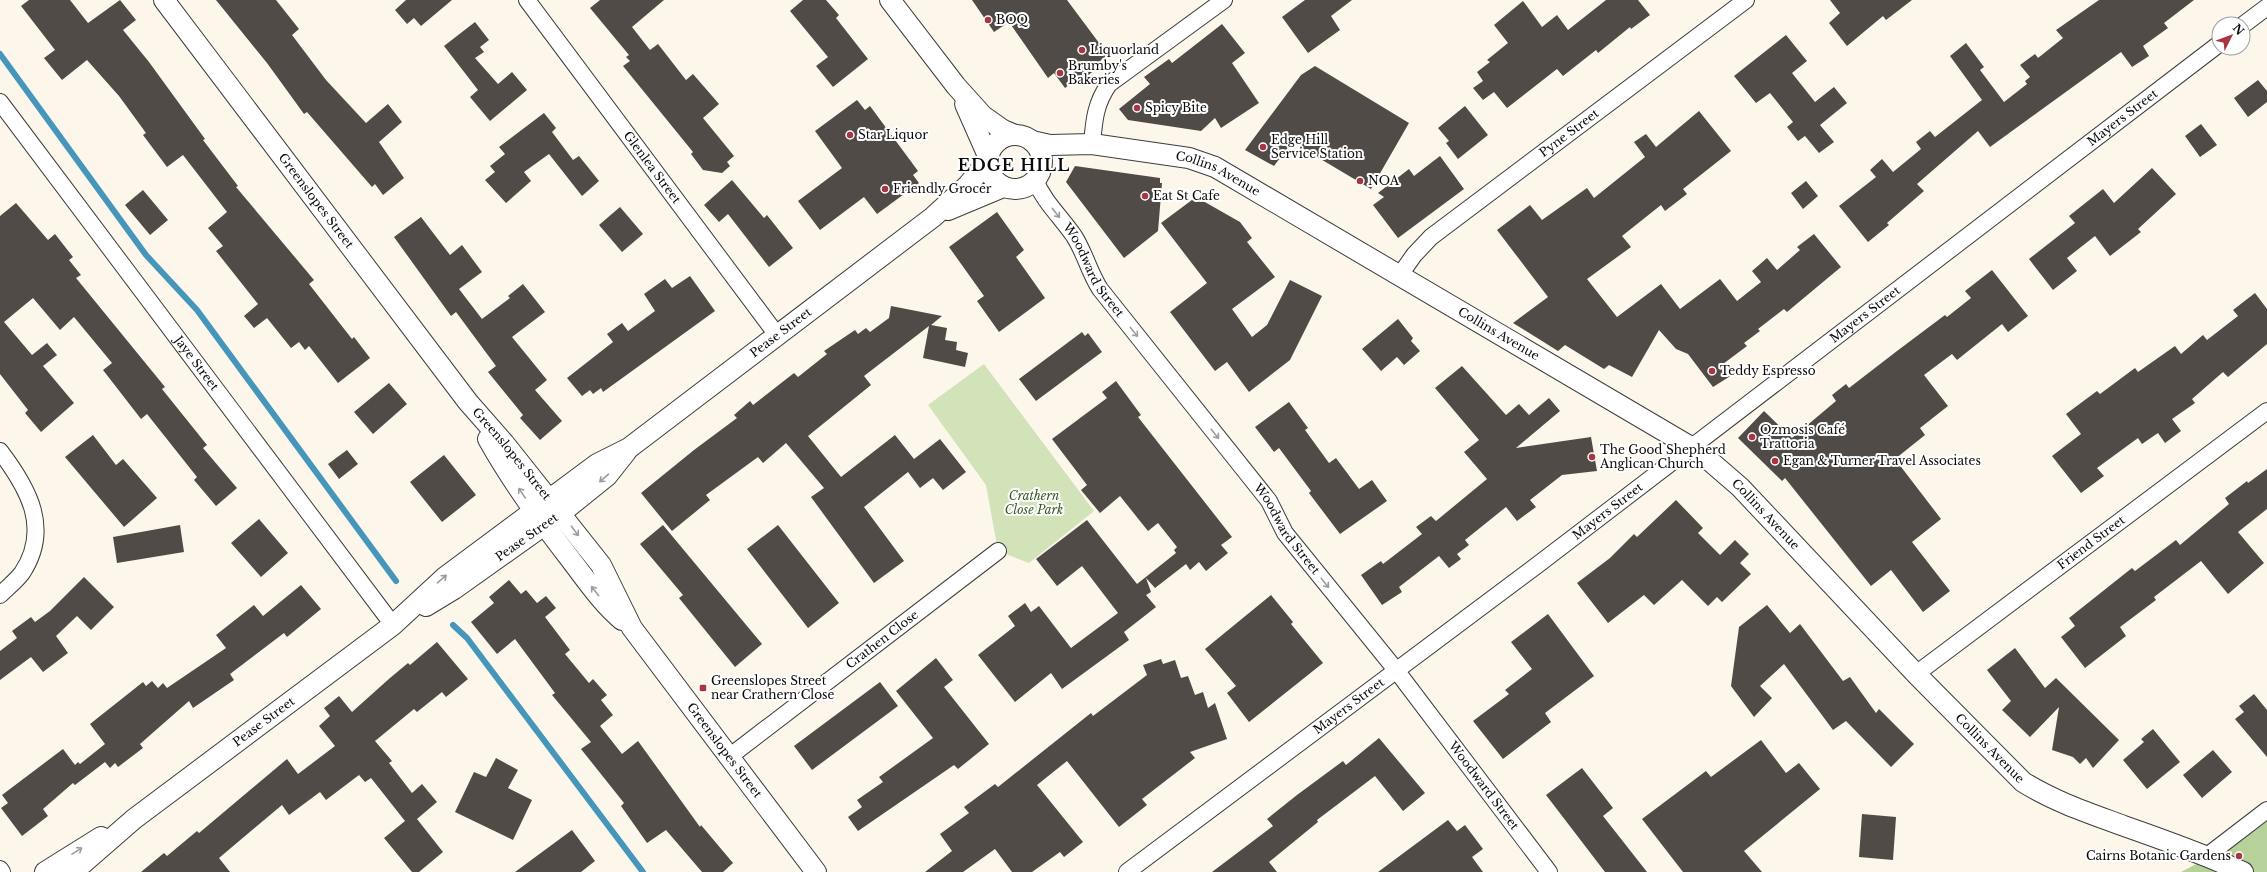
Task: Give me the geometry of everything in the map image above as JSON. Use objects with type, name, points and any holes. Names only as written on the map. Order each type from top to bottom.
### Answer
[{"type":"street","name":"Greenslopes Street","points":[[164,0],[468,402],[504,443],[608,608],[632,628],[816,872]]},
{"type":"street","name":"Glenlea Street","points":[[527,0],[777,335]]},
{"type":"street","points":[[890,0],[956,86],[992,124],[1024,138],[1041,156],[1042,164],[1038,176]]},
{"type":"street","points":[[956,86],[988,158],[990,174],[996,182],[1003,187],[1021,189],[1063,157],[1092,144],[1096,107],[1109,84],[1224,0]]},
{"type":"street","name":"Pyne Street","points":[[1400,275],[1414,255],[1431,237],[1746,0]]},
{"type":"street","points":[[2251,19],[2267,7]]},
{"type":"street","name":"Mayers Street","points":[[1127,872],[1691,447],[2211,50]]},
{"type":"street","name":"Jaye Street","points":[[0,102],[393,625]]},
{"type":"street","points":[[988,158],[998,141],[1024,138]]},
{"type":"street","name":"Collins Avenue","points":[[1024,138],[1050,145],[1092,144],[1189,158],[1215,167],[1691,447],[1740,487],[1916,674],[1995,756],[2023,782],[2044,795],[2070,807],[2207,856],[2243,872]]},
{"type":"street","name":"Pease Street","points":[[73,872],[134,819],[393,625],[454,589],[547,512],[607,476],[628,448],[933,217],[967,186],[988,158]]},
{"type":"street","name":"Woodward Street","points":[[1038,176],[1040,193],[1074,237],[1092,277],[1100,289],[1269,501],[1285,533],[1396,670],[1549,872]]},
{"type":"street","name":"Pease Street","points":[[933,217],[1003,187]]},
{"type":"street","name":"Friend Street","points":[[1916,674],[2267,411]]},
{"type":"street","points":[[0,451],[28,495],[37,526],[34,552],[21,575],[0,595]]},
{"type":"street","name":"Crathen Close","points":[[729,757],[998,551]]},
{"type":"street","points":[[2207,856],[2267,810]]},
{"type":"street","name":"Pease Street","points":[[44,872],[82,848],[134,819]]},
{"type":"green space","name":"Crathern Close Park","points":[[984,364],[1094,511],[1029,563],[998,551],[986,485],[928,405]]},
{"type":"green space","name":"Cairns Botanic Gardens","points":[[2267,821],[2267,872],[2181,872],[2238,842]]},
{"type":"building","points":[[29,0],[70,0],[88,23],[120,0],[136,20],[123,30],[149,62],[205,139],[203,140],[238,186],[236,187],[314,280],[309,284],[352,339],[354,337],[370,358],[338,383],[309,346],[305,350],[299,342],[291,348],[267,318],[254,328],[244,316],[258,304],[216,251],[223,246],[208,228],[227,212],[183,155],[167,167],[143,135],[146,133],[119,96],[87,60],[62,80],[44,58],[55,50],[21,6]]},
{"type":"building","points":[[216,0],[276,0],[299,29],[292,35],[326,80],[366,123],[388,104],[402,122],[379,142],[404,178],[383,195],[375,184],[372,187],[307,112],[304,114],[267,63]]},
{"type":"building","points":[[406,0],[452,0],[421,26],[414,18],[407,24],[395,10]]},
{"type":"building","points":[[600,0],[664,0],[632,27],[650,50],[658,44],[686,80],[693,74],[719,104],[703,118],[734,156],[727,162],[730,166],[722,173],[703,170],[691,154],[693,152],[623,66],[630,61],[626,57],[629,55],[590,8]]},
{"type":"building","points":[[803,0],[826,0],[839,15],[836,18],[868,59],[833,87],[816,66],[828,57],[790,11]]},
{"type":"building","points":[[972,0],[1067,0],[1108,55],[1096,64],[1098,67],[1085,78],[1082,75],[1065,88],[1054,73],[1048,78],[1009,22],[994,32]]},
{"type":"building","points":[[1305,0],[1352,0],[1331,16],[1340,30],[1308,53],[1282,17]]},
{"type":"building","points":[[1606,0],[1638,0],[1650,15],[1631,29],[1630,27],[1598,53],[1596,50],[1563,76],[1557,69],[1507,108],[1494,92],[1483,100],[1473,88],[1483,81],[1477,72],[1490,62],[1487,60],[1508,43],[1494,25],[1523,1],[1542,27],[1557,15],[1568,30]]},
{"type":"building","points":[[1830,0],[1912,0],[1886,20],[1883,16],[1847,46],[1829,23],[1840,13]]},
{"type":"building","points":[[2099,0],[2194,0],[2164,23],[2168,28],[2143,46],[2149,56],[2132,67],[2121,52],[1990,147],[1978,131],[1917,184],[1924,191],[1887,223],[1889,225],[1868,242],[1839,206],[1876,177],[1870,170],[1882,159],[1893,172],[1921,149],[1916,142],[1930,131],[1935,137],[1982,100],[1950,56],[1966,43],[1984,67],[1980,70],[2004,102],[2027,84],[2025,81],[2030,77],[2020,65],[2035,54],[2038,58],[2063,38],[2056,30]]},
{"type":"building","points":[[475,22],[489,40],[480,47],[484,52],[475,58],[498,84],[512,72],[527,90],[490,121],[470,97],[478,90],[444,46]]},
{"type":"building","points":[[1222,24],[1245,53],[1232,63],[1259,103],[1221,128],[1215,118],[1201,131],[1128,120],[1119,109],[1150,84],[1144,77],[1169,59],[1172,63]]},
{"type":"building","points":[[1786,35],[1807,61],[1792,73],[1815,102],[1834,87],[1847,103],[1820,125],[1834,142],[1819,153],[1805,136],[1798,141],[1787,127],[1793,122],[1770,93],[1756,103],[1734,76]]},
{"type":"building","points":[[1315,66],[1409,123],[1371,189],[1292,142],[1274,166],[1245,150],[1301,75]]},
{"type":"building","points":[[2258,80],[2267,91],[2267,102],[2248,117],[2234,98]]},
{"type":"building","points":[[857,100],[865,110],[870,106],[918,171],[913,175],[919,183],[877,214],[864,197],[820,230],[798,201],[842,168],[815,131]]},
{"type":"building","points":[[1465,106],[1488,135],[1458,159],[1446,143],[1449,141],[1438,128]]},
{"type":"building","points":[[1699,111],[1731,151],[1683,189],[1687,194],[1665,211],[1661,205],[1622,236],[1631,247],[1587,279],[1617,317],[1661,284],[1680,309],[1720,279],[1737,301],[1761,282],[1752,271],[1767,258],[1777,270],[1800,250],[1797,247],[1814,234],[1841,267],[1787,312],[1784,309],[1758,329],[1760,331],[1744,343],[1747,346],[1723,364],[1732,375],[1713,387],[1688,354],[1676,349],[1659,330],[1632,377],[1609,365],[1604,369],[1565,345],[1558,351],[1513,323],[1548,297],[1497,230],[1530,205],[1542,220],[1587,188],[1594,198],[1645,157],[1634,142],[1646,134],[1656,147]]},
{"type":"building","points":[[544,113],[556,128],[552,132],[573,160],[579,156],[599,181],[582,196],[549,154],[524,172],[531,181],[506,203],[485,180],[495,172],[490,166],[505,154],[499,147]]},
{"type":"building","points":[[2201,124],[2217,145],[2200,157],[2185,136]]},
{"type":"building","points":[[1440,156],[1464,189],[1398,238],[1373,205],[1384,197],[1378,193],[1409,169],[1414,176]]},
{"type":"building","points":[[1075,166],[1160,178],[1160,183],[1162,183],[1158,231],[1124,258],[1066,182]]},
{"type":"building","points":[[2152,168],[2176,194],[2138,229],[2141,232],[2110,256],[2095,236],[2067,258],[2077,271],[2053,290],[2029,259],[2075,223],[2069,216],[2103,189],[2114,203]]},
{"type":"building","points":[[732,180],[764,218],[767,215],[793,248],[769,267],[728,214],[719,222],[704,205]]},
{"type":"building","points":[[1806,181],[1818,196],[1803,209],[1791,193]]},
{"type":"building","points":[[143,190],[168,220],[150,235],[125,205]]},
{"type":"building","points":[[1196,197],[1240,222],[1252,238],[1247,242],[1275,277],[1232,309],[1252,337],[1267,325],[1290,280],[1322,296],[1290,360],[1249,392],[1227,362],[1215,371],[1170,312],[1207,283],[1161,223]]},
{"type":"building","points":[[16,203],[48,240],[55,234],[73,257],[69,260],[81,275],[76,278],[165,387],[162,389],[207,445],[203,448],[237,488],[216,506],[194,480],[197,477],[147,414],[141,419],[103,370],[112,363],[74,317],[60,330],[33,298],[4,322],[32,355],[47,343],[57,355],[43,366],[74,403],[41,432],[25,413],[28,410],[0,374],[0,216]]},
{"type":"building","points":[[620,207],[643,234],[622,252],[599,225]]},
{"type":"building","points":[[997,212],[1024,250],[1016,257],[1045,298],[999,332],[977,301],[984,296],[949,247]]},
{"type":"building","points":[[421,217],[450,255],[462,245],[482,272],[459,289],[482,319],[510,298],[508,296],[523,284],[545,312],[512,337],[547,380],[535,390],[562,421],[540,440],[520,418],[523,415],[488,372],[496,366],[456,312],[451,316],[394,237]]},
{"type":"building","points":[[1992,270],[2028,316],[2008,332],[2002,324],[1957,360],[1952,354],[1924,375],[1948,406],[1920,428],[1925,435],[1895,459],[1941,519],[1912,542],[1950,591],[1923,612],[1891,570],[1871,586],[1785,478],[1782,481],[1738,438],[1764,411],[1792,438],[1836,401],[1832,395],[1846,384],[1849,388],[1945,315],[1947,317],[1971,298],[1965,291]]},
{"type":"building","points":[[690,276],[715,311],[603,392],[601,388],[593,394],[590,390],[582,396],[567,378],[613,342],[607,334],[622,323],[628,331],[655,311],[644,294],[665,279],[672,288]]},
{"type":"building","points":[[2255,293],[2267,309],[2267,344],[2228,377],[2223,372],[2192,399],[2195,403],[2172,419],[2181,431],[2165,443],[2158,433],[2142,444],[2138,438],[2097,468],[2104,476],[2081,493],[2052,456],[2081,434],[2066,414],[2097,391],[2100,394],[2135,368],[2138,372],[2175,346],[2181,354],[2203,335],[2207,340],[2238,316],[2233,310]]},
{"type":"building","points":[[891,306],[942,316],[931,325],[947,328],[945,340],[957,342],[956,350],[968,353],[965,367],[923,358],[929,326],[864,376],[871,385],[808,436],[841,477],[895,435],[914,459],[940,439],[966,472],[943,490],[933,478],[920,488],[908,472],[864,507],[904,561],[874,583],[811,497],[824,488],[786,443],[763,463],[758,457],[706,495],[710,500],[672,531],[641,493],[694,450],[737,418],[734,415],[750,401],[753,405],[794,373],[798,377],[827,354],[824,351],[855,330],[858,334],[866,328],[870,332],[889,318]]},
{"type":"building","points":[[1398,319],[1413,338],[1411,341],[1420,351],[1404,365],[1397,357],[1381,371],[1362,349]]},
{"type":"building","points":[[1082,332],[1085,336],[1088,333],[1102,352],[1036,401],[1019,379]]},
{"type":"building","points":[[1462,366],[1506,415],[1519,404],[1529,415],[1549,398],[1560,411],[1516,448],[1591,437],[1597,471],[1562,475],[1530,500],[1536,507],[1517,521],[1506,507],[1465,540],[1469,545],[1457,554],[1461,559],[1449,568],[1439,556],[1399,587],[1402,592],[1382,605],[1361,575],[1381,561],[1383,564],[1422,534],[1416,527],[1431,516],[1436,521],[1487,479],[1464,452],[1479,440],[1435,388]]},
{"type":"building","points":[[1116,381],[1141,415],[1138,417],[1232,537],[1221,545],[1228,553],[1206,571],[1199,562],[1190,570],[1186,564],[1155,588],[1146,578],[1151,592],[1146,595],[1156,607],[1124,632],[1129,640],[1062,689],[1051,673],[1015,702],[978,655],[1015,626],[1008,616],[1025,603],[1031,612],[1039,606],[1071,648],[1118,613],[1082,566],[1057,586],[1036,559],[1087,520],[1137,584],[1176,553],[1174,550],[1177,547],[1158,523],[1148,531],[1120,496],[1100,513],[1081,490],[1087,485],[1052,439],[1107,398],[1102,392]]},
{"type":"building","points":[[389,383],[407,404],[373,434],[354,412]]},
{"type":"building","points":[[1289,402],[1308,428],[1305,430],[1329,463],[1336,458],[1359,489],[1372,480],[1387,501],[1340,534],[1309,493],[1311,491],[1279,448],[1274,452],[1255,427]]},
{"type":"building","points":[[93,435],[116,465],[123,459],[157,498],[124,527],[65,457]]},
{"type":"building","points":[[347,450],[358,464],[339,479],[328,464]]},
{"type":"building","points":[[444,455],[476,495],[442,522],[410,482]]},
{"type":"building","points":[[2267,469],[2267,509],[2238,532],[2264,563],[2228,594],[2201,561],[2154,597],[2156,600],[2120,627],[2126,636],[2085,668],[2061,637],[2075,626],[2069,618],[2132,568],[2135,571],[2176,540],[2180,545],[2229,504],[2225,498],[2247,481],[2248,483]]},
{"type":"building","points":[[1676,500],[1703,528],[1698,533],[1720,555],[1735,540],[1749,554],[1740,563],[1751,574],[1722,602],[1717,597],[1708,606],[1682,580],[1654,605],[1644,595],[1608,623],[1577,583],[1610,558],[1634,534],[1637,537]]},
{"type":"building","points":[[259,519],[288,553],[261,577],[231,543]]},
{"type":"building","points":[[180,525],[184,552],[117,563],[113,537]]},
{"type":"building","points":[[663,525],[762,644],[735,667],[679,598],[683,595],[640,544]]},
{"type":"building","points":[[778,525],[839,603],[808,628],[747,549]]},
{"type":"building","points":[[84,577],[114,607],[91,630],[77,616],[56,636],[68,653],[43,672],[31,657],[0,680],[0,651],[17,638],[12,631],[31,617],[35,622],[50,611]]},
{"type":"building","points":[[509,580],[521,594],[526,590],[537,603],[546,596],[556,608],[545,617],[570,650],[565,654],[589,683],[593,679],[607,695],[601,700],[613,715],[600,726],[622,754],[638,741],[700,827],[701,825],[733,863],[723,872],[702,872],[666,830],[647,843],[621,806],[624,803],[581,749],[591,742],[552,695],[555,693],[515,639],[497,654],[471,622],[494,603],[489,597]]},
{"type":"building","points":[[301,585],[321,609],[287,637],[284,633],[230,674],[234,680],[193,708],[189,701],[140,744],[143,748],[118,767],[115,763],[110,768],[105,762],[75,785],[73,783],[43,809],[48,816],[22,836],[1,808],[8,803],[2,795],[63,749],[75,765],[78,762],[80,764],[105,744],[90,724],[143,682],[146,686],[152,681],[158,688],[163,683],[167,688],[226,648],[216,635],[254,605],[263,616]]},
{"type":"building","points":[[1271,595],[1293,622],[1291,624],[1323,663],[1249,722],[1227,693],[1236,686],[1205,649]]},
{"type":"building","points":[[1767,605],[1790,633],[1800,624],[1843,681],[1850,677],[1876,713],[1879,709],[1914,744],[1891,767],[1846,721],[1833,730],[1784,664],[1760,686],[1772,698],[1754,717],[1731,686],[1739,627]]},
{"type":"building","points":[[1548,614],[1594,676],[1545,713],[1551,722],[1503,759],[1473,721],[1509,694],[1505,690],[1532,669],[1511,642]]},
{"type":"building","points":[[437,642],[468,679],[446,697],[442,692],[417,712],[414,709],[375,741],[392,761],[389,763],[412,793],[422,784],[437,802],[417,819],[443,852],[419,872],[412,872],[384,838],[405,821],[371,778],[365,782],[359,775],[326,800],[320,792],[289,815],[282,805],[219,858],[230,872],[141,872],[164,853],[167,856],[197,831],[199,833],[287,759],[298,774],[335,746],[319,726],[330,716],[324,708],[339,696],[352,712],[408,663],[410,665]]},
{"type":"building","points":[[2015,648],[2045,688],[2056,678],[2119,740],[2093,768],[2086,758],[2080,764],[2073,757],[2052,750],[2059,707],[2030,737],[2002,710],[2011,701],[1987,670]]},
{"type":"building","points":[[936,658],[953,680],[944,687],[989,744],[958,769],[954,765],[858,831],[848,817],[862,807],[857,800],[883,782],[879,777],[933,738],[896,691]]},
{"type":"building","points":[[1161,659],[1163,664],[1175,660],[1181,678],[1188,676],[1195,695],[1203,692],[1208,708],[1215,703],[1227,739],[1190,752],[1195,758],[1142,799],[1147,805],[1119,827],[1067,761],[1037,785],[1083,842],[1064,857],[1060,852],[1032,872],[1012,872],[995,849],[963,872],[925,872],[952,851],[940,834],[969,813],[964,807],[995,784],[998,787],[1091,713],[1093,716],[1147,675],[1143,665]]},
{"type":"building","points":[[880,682],[898,706],[812,770],[794,746]]},
{"type":"building","points":[[2254,694],[2267,710],[2267,757],[2235,719],[2244,712],[2239,706]]},
{"type":"building","points":[[2153,729],[2180,762],[2147,789],[2123,760],[2144,742],[2141,739]]},
{"type":"building","points":[[1379,738],[1425,793],[1403,811],[1375,776],[1317,820],[1318,822],[1269,862],[1277,872],[1212,872],[1273,826],[1267,819],[1343,761],[1346,765]]},
{"type":"building","points":[[1761,740],[1786,773],[1799,763],[1820,789],[1744,851],[1762,872],[1683,872],[1642,819],[1706,771],[1711,777]]},
{"type":"building","points":[[2213,750],[2232,772],[2202,798],[2183,775]]},
{"type":"building","points":[[496,758],[518,770],[508,788],[532,800],[513,840],[455,812],[474,772],[486,777]]},
{"type":"building","points":[[1582,768],[1613,808],[1603,816],[1647,872],[1605,872],[1546,795]]},
{"type":"building","points":[[1862,814],[1896,817],[1893,860],[1859,857]]},
{"type":"building","points":[[1448,820],[1457,831],[1465,825],[1483,849],[1472,857],[1483,872],[1378,872]]},
{"type":"building","points":[[572,830],[595,861],[581,872],[515,872]]},
{"type":"waterway","points":[[0,54],[146,255],[197,310],[396,581]]},
{"type":"waterway","points":[[453,625],[467,638],[643,872]]},
{"type":"place","name":"BOQ","points":[[988,20]]},
{"type":"place","name":"Liquorland","points":[[1082,50]]},
{"type":"place","name":"Brumby's Bakeries","points":[[1060,73]]},
{"type":"place","name":"Spicy Bite","points":[[1137,108]]},
{"type":"place","name":"Star Liquor","points":[[850,135]]},
{"type":"place","name":"Edge Hill Service Station","points":[[1263,147]]},
{"type":"place","name":"NOA","points":[[1360,181]]},
{"type":"place","name":"Friendly Grocer","points":[[885,189]]},
{"type":"place","name":"Eat St Cafe","points":[[1145,196]]},
{"type":"place","name":"Teddy Espresso","points":[[1712,371]]},
{"type":"place","name":"Ozmosis Café Trattoria","points":[[1752,437]]},
{"type":"place","name":"The Good Shepherd Anglican Church","points":[[1592,457]]},
{"type":"place","name":"Egan & Turner Travel Associates","points":[[1775,461]]},
{"type":"place","name":"Greenslopes Street near Crathern Close","points":[[703,688]]},
{"type":"place","name":"Cairns Botanic Gardens","points":[[2239,856]]},
{"type":"district","name":"EDGE HILL","points":[[1014,165]]}]
